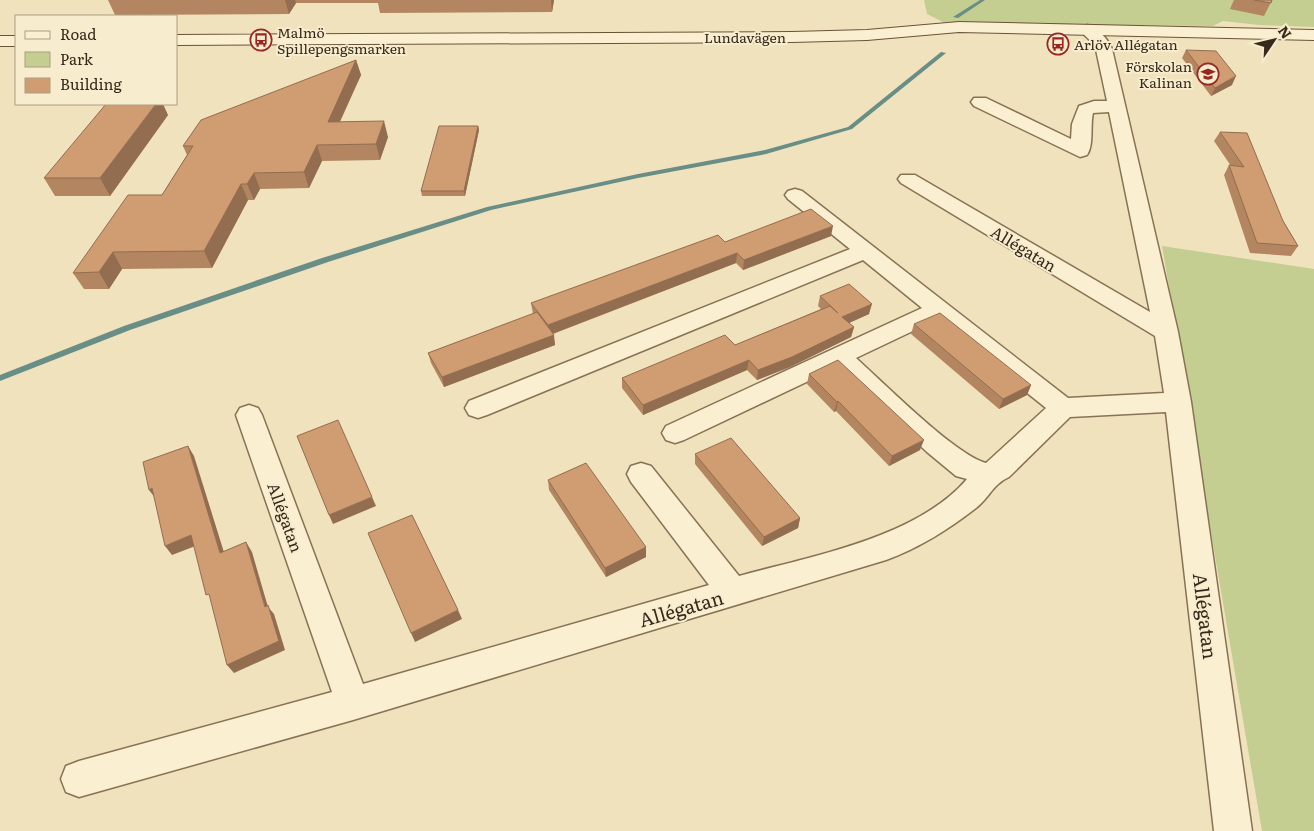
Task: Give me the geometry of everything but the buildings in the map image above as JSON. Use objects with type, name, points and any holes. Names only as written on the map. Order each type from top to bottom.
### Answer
[{"type":"main road","name":"Lundavägen","points":[[178,40],[792,37],[866,35],[958,27],[1095,36],[1314,45]]},
{"type":"main road","name":"Lundavägen","points":[[989,44],[1095,36],[1314,35]]},
{"type":"main road","points":[[0,41],[15,41]]},
{"type":"main road","name":"Lundavägen","points":[[178,50],[945,44]]},
{"type":"main road","points":[[0,51],[15,50]]},
{"type":"street","name":"Allégatan","points":[[1095,36],[1116,107],[1166,332],[1178,402],[1234,831]]},
{"type":"street","points":[[980,102],[1080,151],[1081,124],[1085,110],[1094,106],[1116,107]]},
{"type":"street","name":"Allégatan","points":[[908,179],[1166,332]]},
{"type":"street","points":[[796,195],[937,310],[1063,408],[1178,402]]},
{"type":"street","points":[[478,408],[865,251]]},
{"type":"street","points":[[675,433],[937,310]]},
{"type":"street","points":[[838,356],[937,445],[966,468],[988,474]]},
{"type":"street","name":"Allégatan","points":[[79,779],[353,703],[886,547],[941,518],[968,498],[988,474],[1000,469],[1063,408]]},
{"type":"street","name":"Allégatan","points":[[249,415],[353,703]]},
{"type":"street","points":[[641,474],[733,593]]},
{"type":"green space","points":[[924,0],[1314,0],[1314,27],[1259,25],[1223,21],[1213,26],[1122,25],[1103,28],[943,22],[927,14]]},
{"type":"green space","points":[[1162,246],[1314,269],[1314,831],[1262,831]]},
{"type":"waterway","points":[[956,17],[983,0]]},
{"type":"waterway","points":[[0,378],[127,328],[325,260],[489,208],[638,176],[766,152],[850,128],[943,53]]},
{"type":"place","name":"Malmö Spillepengsmarken","points":[[261,40]]},
{"type":"place","name":"Arlöv Allégatan","points":[[1058,44]]},
{"type":"place","name":"Förskolan Kalinan","points":[[1208,74]]}]
